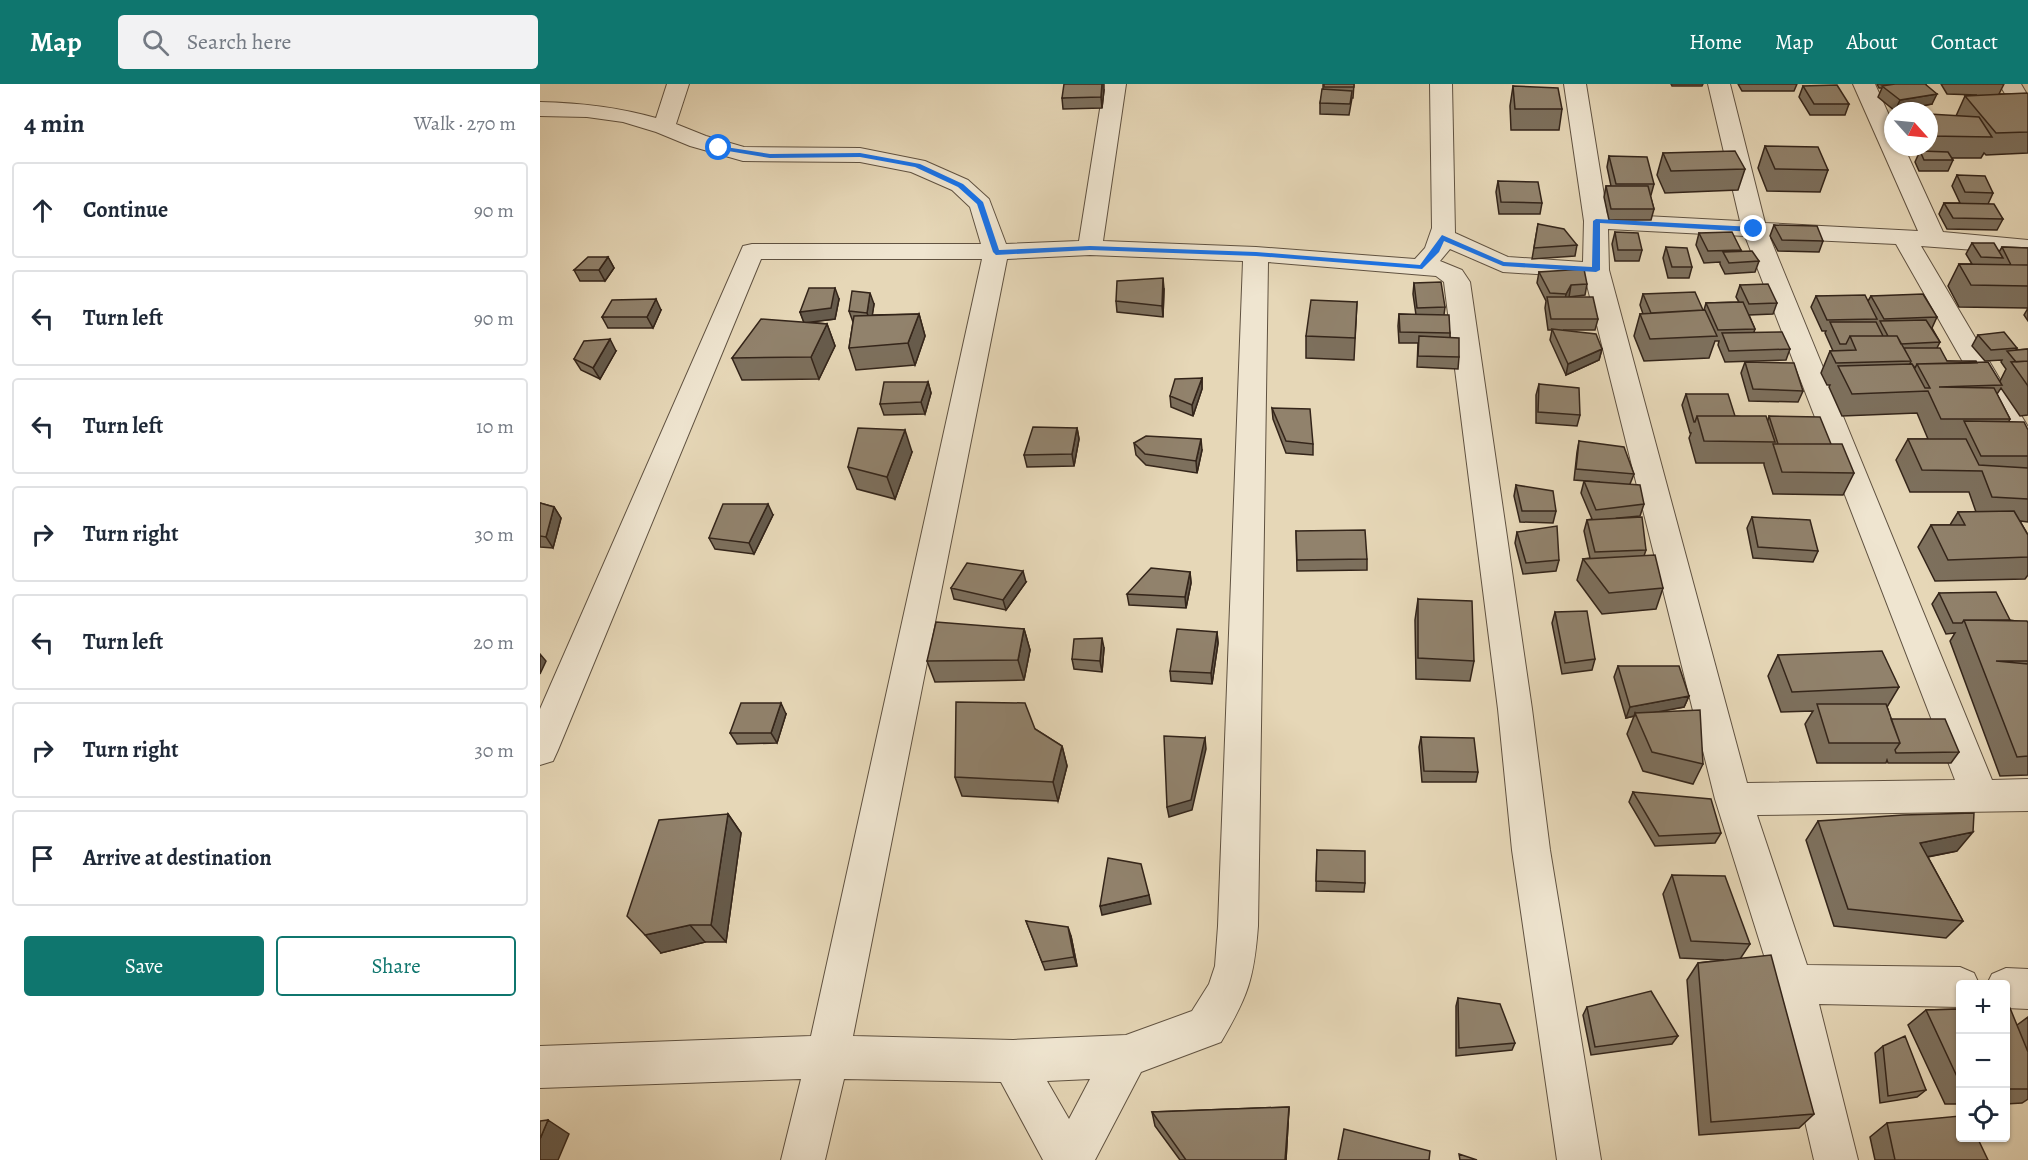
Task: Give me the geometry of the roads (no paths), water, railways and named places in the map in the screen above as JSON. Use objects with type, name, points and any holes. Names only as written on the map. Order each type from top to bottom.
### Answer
[{"type":"street","points":[[664,127],[678,84]]},
{"type":"street","points":[[1090,248],[1115,84]]},
{"type":"street","points":[[1422,267],[1437,250],[1444,228],[1441,84]]},
{"type":"street","points":[[1575,84],[1596,221],[1596,270],[1733,799],[1793,984],[1836,1160]]},
{"type":"street","points":[[1719,84],[1754,229],[1980,796]]},
{"type":"street","points":[[1864,84],[1934,239]]},
{"type":"street","points":[[2010,84],[2028,113]]},
{"type":"street","points":[[540,109],[587,110],[616,114],[664,127],[698,141],[743,154],[860,155],[917,166],[960,185],[981,204],[996,252],[828,1057],[803,1160]]},
{"type":"street","points":[[1596,221],[1904,237],[2028,247]]},
{"type":"street","points":[[1442,237],[1503,264],[1596,270]]},
{"type":"street","points":[[1904,237],[2028,452]]},
{"type":"street","points":[[540,750],[752,251],[996,252],[1090,248],[1256,254],[1422,267],[1448,272],[1457,282],[1513,697],[1531,850],[1579,1160]]},
{"type":"street","points":[[540,1067],[828,1057],[1013,1061],[1126,1056],[1206,1027],[1227,993],[1235,966],[1239,914],[1256,254]]},
{"type":"street","points":[[1733,799],[2028,795]]},
{"type":"street","points":[[1793,984],[1956,987]]},
{"type":"street","points":[[2010,988],[2028,989]]},
{"type":"street","points":[[1071,1160],[1126,1056]]},
{"type":"street","points":[[1013,1061],[1067,1160]]}]
